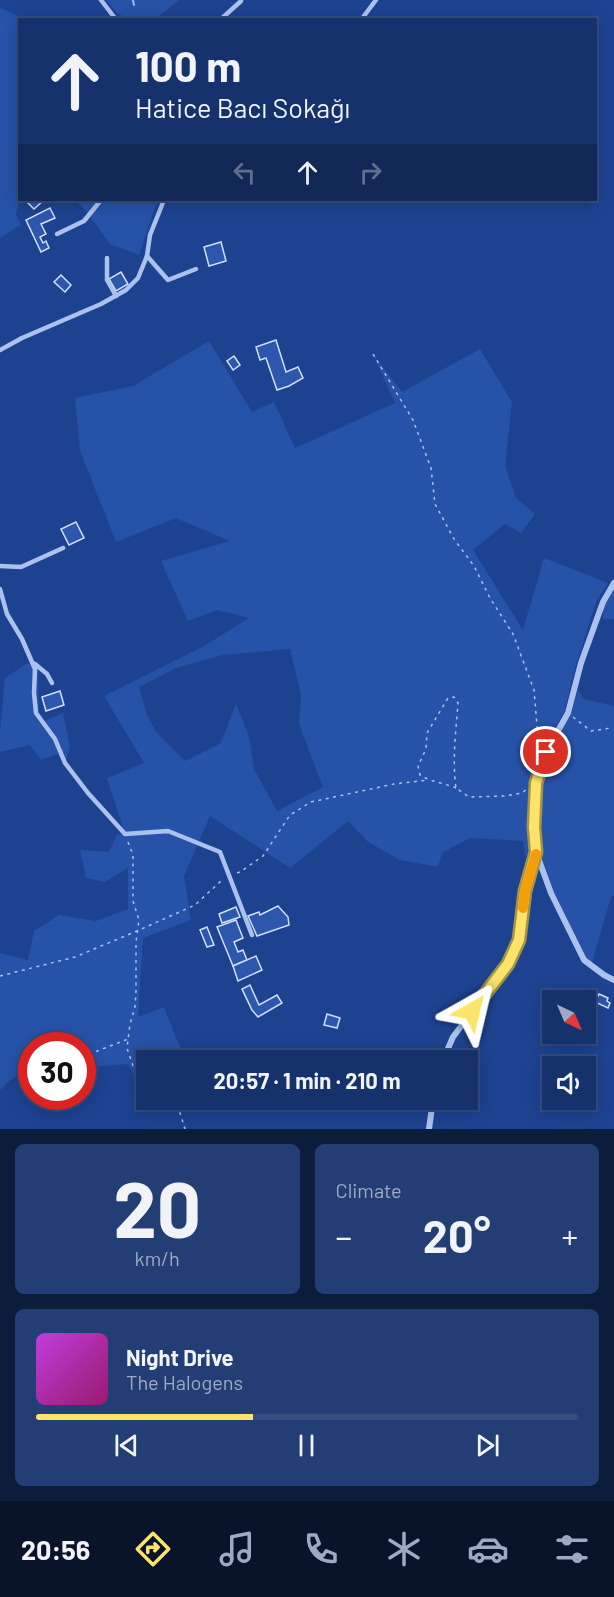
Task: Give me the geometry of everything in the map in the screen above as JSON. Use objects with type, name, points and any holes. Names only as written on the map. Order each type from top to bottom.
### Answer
[{"type":"street","points":[[614,583],[599,612],[581,663],[568,713],[546,752],[536,783],[534,827],[536,852],[551,893],[584,960],[614,980]]},
{"type":"street","points":[[447,1050],[453,1037],[508,964],[519,940],[525,891],[536,852]]},
{"type":"street","points":[[429,1129],[432,1110]]},
{"type":"lane","points":[[101,0],[116,18]]},
{"type":"lane","points":[[362,18],[376,0]]},
{"type":"lane","points":[[222,18],[241,1]]},
{"type":"lane","points":[[57,234],[84,221],[100,201]]},
{"type":"lane","points":[[0,350],[126,290],[138,278],[147,256],[150,235],[164,201]]},
{"type":"lane","points":[[147,256],[168,280],[196,269]]},
{"type":"lane","points":[[107,258],[107,280],[116,296]]},
{"type":"lane","points":[[0,566],[21,567],[63,548]]},
{"type":"lane","points":[[0,589],[7,614],[22,639],[35,669],[36,713],[54,740],[65,763],[125,834],[168,831],[220,852],[252,936]]},
{"type":"lane","points":[[32,663],[46,674],[52,683]]},
{"type":"path","points":[[373,354],[412,420],[431,468],[435,504],[513,634],[534,690],[539,750]]},
{"type":"path","points":[[428,780],[420,775],[418,766],[426,749],[428,733],[443,704],[448,698],[454,697],[458,703],[455,747],[456,788]]},
{"type":"path","points":[[568,713],[591,731],[611,728]]},
{"type":"path","points":[[0,976],[75,957],[195,905],[229,875],[240,872],[262,856],[290,815],[311,802],[394,783],[428,780],[456,788],[469,797],[504,796],[522,792],[536,783]]},
{"type":"path","points":[[125,834],[133,855],[132,901],[139,920],[135,962],[136,991],[127,1048],[136,1069]]},
{"type":"path","points":[[96,1051],[129,1038]]},
{"type":"path","points":[[178,1110],[185,1129]]},
{"type":"shaded area","points":[[106,0],[179,0],[156,18],[127,18],[118,14]]},
{"type":"shaded area","points":[[0,8],[23,18],[18,18],[18,201],[16,215],[21,225],[0,238]]},
{"type":"shaded area","points":[[74,201],[158,201],[139,255],[110,244],[82,206]]},
{"type":"shaded area","points":[[209,341],[252,412],[274,402],[295,448],[395,403],[373,354],[402,392],[480,349],[512,402],[505,466],[516,498],[535,514],[521,533],[505,524],[473,550],[523,630],[544,558],[608,583],[596,602],[564,712],[543,749],[531,791],[531,854],[525,856],[523,841],[470,838],[442,853],[438,867],[400,860],[368,842],[348,821],[290,868],[210,816],[184,876],[191,920],[143,938],[138,1017],[164,1007],[181,1050],[136,1050],[136,1078],[127,1064],[96,1067],[96,1032],[18,1032],[18,1075],[0,1090],[0,953],[28,960],[34,931],[59,915],[96,921],[128,909],[128,868],[105,882],[86,878],[80,850],[109,852],[117,834],[125,834],[107,778],[144,763],[104,696],[204,646],[249,618],[217,610],[188,621],[161,561],[230,541],[176,518],[116,542],[80,451],[75,398],[133,386]],"holes":[[[290,649],[301,695],[299,724],[323,787],[277,811],[254,769],[249,736],[236,704],[221,743],[185,761],[156,732],[147,715],[139,687],[176,668],[223,655]]]},
{"type":"shaded area","points":[[614,583],[614,619],[603,619],[603,602]]},
{"type":"shaded area","points":[[27,663],[38,670],[39,712],[45,721],[63,713],[70,747],[65,763],[57,754],[41,760],[30,745],[0,752],[5,678]]},
{"type":"shaded area","points":[[578,690],[584,699],[614,706],[614,895],[611,897],[592,962],[586,958],[554,891],[539,851],[537,827],[540,783],[549,752],[572,712]]},
{"type":"building","points":[[26,201],[43,201],[34,209]]},
{"type":"building","points":[[50,208],[55,218],[41,224],[46,234],[40,237],[43,243],[46,241],[49,248],[41,252],[26,220]]},
{"type":"building","points":[[221,242],[226,261],[209,266],[204,247]]},
{"type":"building","points":[[121,272],[128,284],[116,291],[109,279]]},
{"type":"building","points":[[61,275],[71,285],[65,292],[54,282]]},
{"type":"building","points":[[276,340],[286,372],[298,367],[303,378],[277,390],[266,358],[260,360],[256,347]]},
{"type":"building","points":[[234,356],[240,365],[233,370],[227,361]]},
{"type":"building","points":[[76,522],[84,538],[69,545],[61,529]]},
{"type":"building","points":[[60,691],[64,705],[46,711],[42,697]]},
{"type":"building","points":[[278,906],[288,917],[289,925],[257,936],[248,916],[259,912],[260,915]]},
{"type":"building","points":[[236,907],[240,917],[222,923],[219,914]]},
{"type":"building","points":[[236,920],[243,938],[234,942],[238,952],[243,950],[247,960],[233,966],[217,927]]},
{"type":"building","points":[[207,927],[214,945],[207,947],[200,930]]},
{"type":"building","points":[[256,956],[262,970],[238,981],[233,966]]},
{"type":"building","points":[[250,985],[259,1005],[277,995],[282,1003],[258,1017],[242,989]]},
{"type":"building","points":[[599,994],[608,998],[607,1001],[610,1003],[608,1008],[596,1002]]},
{"type":"building","points":[[327,1014],[340,1018],[337,1028],[324,1025]]},
{"type":"waterway","points":[[133,0],[134,5]]},
{"type":"slow traffic","points":[[523,908],[525,891],[536,854]]},
{"type":"route","points":[[472,1011],[508,964],[519,940],[525,891],[536,852],[534,827],[536,783],[546,752]]}]
